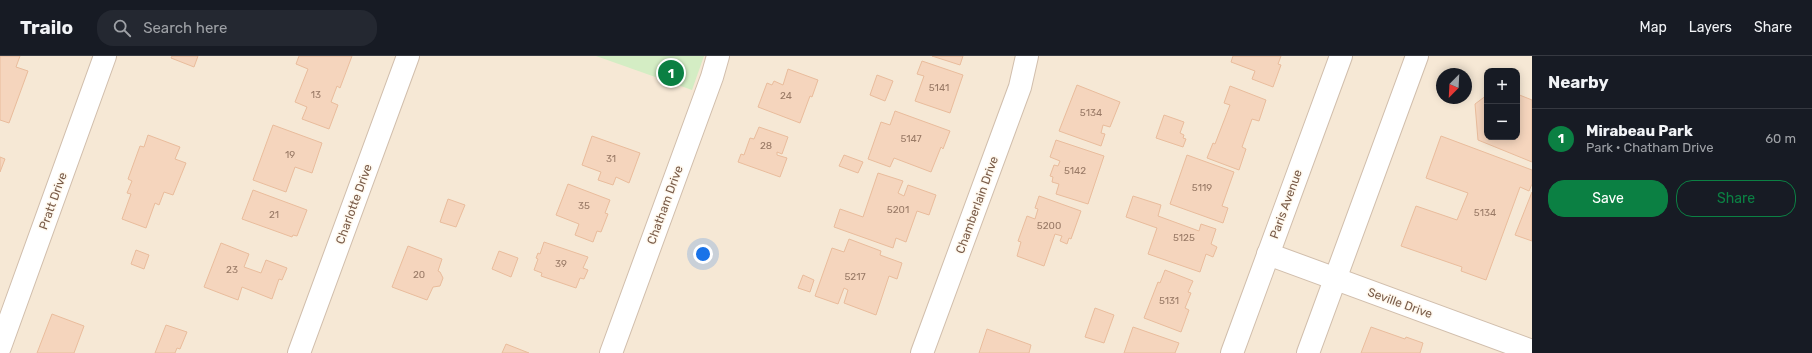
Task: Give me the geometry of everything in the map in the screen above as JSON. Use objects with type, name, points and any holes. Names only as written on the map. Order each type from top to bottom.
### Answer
[{"type":"street","name":"Pratt Drive","points":[[0,347],[105,56]]},
{"type":"street","name":"Charlotte Drive","points":[[299,353],[408,56]]},
{"type":"street","name":"Chatham Drive","points":[[611,353],[712,78],[718,56]]},
{"type":"street","name":"Chamberlain Drive","points":[[922,353],[1020,87],[1028,56]]},
{"type":"street","name":"Paris Avenue","points":[[1232,353],[1341,56]]},
{"type":"street","points":[[1308,353],[1417,56]]},
{"type":"street","name":"Seville Drive","points":[[1268,254],[1532,352]]},
{"type":"shaded area","points":[[0,56],[1532,56],[1532,353],[0,353]]},
{"type":"green space","points":[[596,56],[704,56],[692,90]]},
{"type":"building","points":[[0,56],[20,56],[16,67],[28,71],[9,123],[0,120]]},
{"type":"building","points":[[172,56],[198,56],[194,67],[171,58]]},
{"type":"building","points":[[299,56],[352,56],[340,88],[337,86],[331,102],[338,105],[329,129],[302,119],[307,107],[295,102],[308,69],[296,64]]},
{"type":"building","points":[[932,56],[963,56],[960,65]]},
{"type":"building","points":[[1233,56],[1281,56],[1278,64],[1281,65],[1273,87],[1252,79],[1255,71],[1231,62]]},
{"type":"building","points":[[922,61],[963,75],[950,113],[915,101],[924,76],[917,74]]},
{"type":"building","points":[[788,69],[818,80],[812,97],[810,96],[800,123],[758,107],[767,83],[772,85],[774,81],[783,85]]},
{"type":"building","points":[[877,75],[893,81],[885,101],[870,95]]},
{"type":"building","points":[[1077,85],[1120,102],[1110,127],[1103,125],[1101,133],[1105,134],[1101,146],[1059,131]]},
{"type":"building","points":[[1230,86],[1266,100],[1259,121],[1252,119],[1242,147],[1246,149],[1239,170],[1207,158],[1213,143],[1215,144],[1230,105],[1224,103]]},
{"type":"building","points":[[1520,95],[1532,100],[1532,162],[1478,140],[1475,104],[1484,97],[1484,140],[1520,140]]},
{"type":"building","points":[[895,111],[950,131],[943,149],[941,147],[931,172],[894,158],[890,167],[868,159],[881,122],[890,125]]},
{"type":"building","points":[[1164,115],[1184,122],[1180,133],[1184,135],[1183,138],[1186,139],[1183,147],[1156,138]]},
{"type":"building","points":[[273,125],[322,143],[312,173],[295,167],[286,192],[253,180]]},
{"type":"building","points":[[759,127],[788,137],[782,154],[777,152],[777,155],[787,158],[780,177],[738,162],[741,154],[744,155],[750,138],[754,139]]},
{"type":"building","points":[[148,135],[180,147],[175,159],[186,163],[173,195],[164,192],[159,205],[155,203],[146,228],[122,219],[131,194],[127,193],[132,181],[128,179],[140,146],[144,147]]},
{"type":"building","points":[[592,136],[640,153],[629,183],[616,177],[613,185],[598,180],[601,172],[582,165]]},
{"type":"building","points":[[1441,136],[1532,170],[1532,184],[1529,191],[1520,187],[1486,280],[1461,271],[1462,267],[1401,246],[1416,206],[1457,220],[1468,193],[1426,178]]},
{"type":"building","points":[[1056,140],[1104,156],[1088,204],[1056,194],[1059,184],[1052,182],[1053,177],[1050,176],[1054,165],[1058,166],[1060,161],[1050,157]]},
{"type":"building","points":[[844,155],[863,162],[858,173],[839,166]]},
{"type":"building","points":[[1187,155],[1234,172],[1222,206],[1228,208],[1223,223],[1170,204]]},
{"type":"building","points":[[0,157],[5,159],[0,172]]},
{"type":"building","points":[[878,173],[903,181],[898,193],[904,196],[908,185],[936,195],[929,215],[917,211],[906,242],[896,238],[893,248],[834,227],[840,209],[863,217]]},
{"type":"building","points":[[568,184],[610,200],[605,213],[608,214],[601,232],[597,231],[593,242],[575,235],[579,224],[556,215]]},
{"type":"building","points":[[253,190],[307,210],[297,236],[293,235],[292,237],[242,219]]},
{"type":"building","points":[[1532,192],[1532,241],[1515,235]]},
{"type":"building","points":[[1039,196],[1081,211],[1071,239],[1069,238],[1067,244],[1060,241],[1062,236],[1055,234],[1044,266],[1017,256],[1021,242],[1018,241],[1027,216],[1035,219],[1038,209],[1035,208]]},
{"type":"building","points":[[1133,196],[1161,205],[1158,216],[1199,231],[1201,224],[1216,229],[1211,244],[1217,247],[1213,257],[1206,254],[1200,272],[1148,254],[1157,228],[1126,217]]},
{"type":"building","points":[[448,199],[465,205],[456,227],[440,222]]},
{"type":"building","points":[[849,239],[881,251],[880,255],[902,263],[897,279],[889,276],[876,315],[844,303],[848,290],[844,288],[838,304],[815,296],[832,248],[844,252]]},
{"type":"building","points":[[544,242],[588,257],[583,268],[588,270],[584,279],[580,278],[576,288],[541,276],[542,273],[534,270],[538,259],[536,258],[538,253],[540,254]]},
{"type":"building","points":[[221,243],[249,254],[244,267],[261,273],[266,260],[287,268],[282,280],[279,279],[272,299],[242,287],[238,300],[204,287]]},
{"type":"building","points":[[408,246],[442,259],[438,271],[443,278],[440,286],[433,287],[427,300],[392,287]]},
{"type":"building","points":[[136,250],[149,255],[144,269],[131,264]]},
{"type":"building","points":[[499,251],[518,258],[511,277],[492,269]]},
{"type":"building","points":[[1165,270],[1193,281],[1188,292],[1191,293],[1185,308],[1189,310],[1181,332],[1144,318],[1158,282],[1160,283]]},
{"type":"building","points":[[803,275],[814,280],[810,292],[798,288]]},
{"type":"building","points":[[1095,308],[1114,315],[1104,343],[1085,337]]},
{"type":"building","points":[[52,314],[84,326],[74,353],[37,353]]},
{"type":"building","points":[[166,325],[187,332],[180,349],[177,348],[175,353],[155,353]]},
{"type":"building","points":[[1133,327],[1179,343],[1175,353],[1124,353]]},
{"type":"building","points":[[1371,327],[1405,339],[1406,337],[1423,343],[1420,353],[1361,353]]},
{"type":"building","points":[[987,329],[1031,345],[1029,353],[979,353]]},
{"type":"building","points":[[506,344],[529,353],[502,353]]},
{"type":"place","name":"Mirabeau Park","points":[[671,73]]}]
